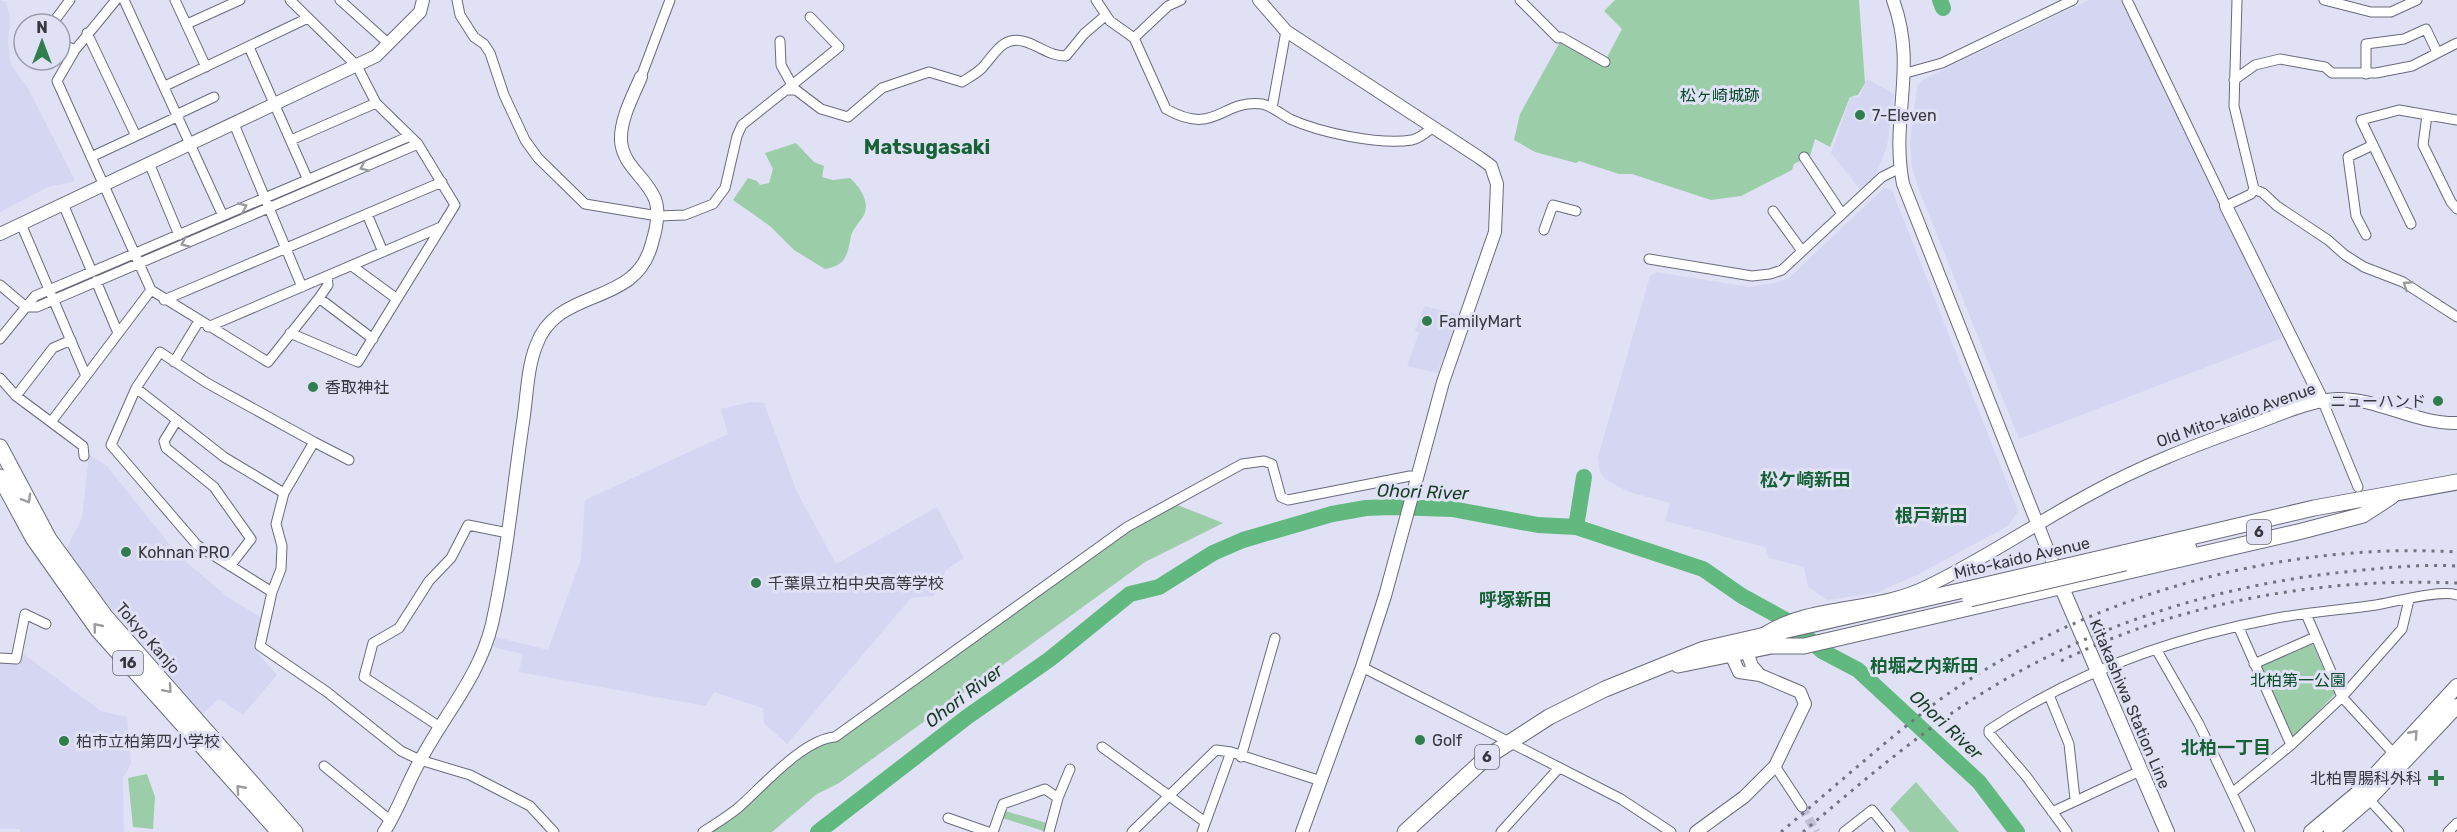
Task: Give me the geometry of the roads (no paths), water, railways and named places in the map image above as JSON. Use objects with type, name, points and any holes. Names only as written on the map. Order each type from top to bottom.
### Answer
[{"type":"highway","name":"Tokyo Kanjo","points":[[0,447],[49,538],[99,608],[295,832]]},
{"type":"highway","name":"Tokyo Kanjo","points":[[0,477],[33,538],[98,630],[279,832]]},
{"type":"highway","name":"Mito-kaido Avenue","points":[[1405,832],[1468,772],[1507,742],[1582,699],[1696,652],[1730,647],[1761,635],[1827,616],[1969,594],[2124,558],[2312,520],[2392,496],[2457,482]]},
{"type":"highway","points":[[1849,632],[2062,588],[2363,515],[2392,496]]},
{"type":"highway","name":"Mito-kaido Avenue","points":[[1730,647],[1748,652],[1849,632],[1969,594]]},
{"type":"main road","name":"Kitakashiwa Station Line","points":[[2062,588],[2167,832]]},
{"type":"main road","points":[[2311,832],[2365,795],[2395,755],[2457,686]]},
{"type":"main road","points":[[2331,832],[2365,795],[2457,706]]},
{"type":"street","points":[[116,0],[87,33],[57,81],[151,290],[268,362],[328,285],[327,276]]},
{"type":"street","points":[[124,0],[192,143],[223,216]]},
{"type":"street","points":[[175,0],[206,67]]},
{"type":"street","points":[[187,24],[240,0]]},
{"type":"street","points":[[290,0],[357,66],[376,104],[418,144],[455,205],[358,362],[290,333]]},
{"type":"street","points":[[340,0],[389,44]]},
{"type":"street","points":[[0,234],[376,56],[420,12],[423,0]]},
{"type":"street","points":[[458,0],[460,15],[474,37],[484,44],[490,53],[504,95],[525,140],[538,158],[585,204],[658,216],[685,215],[713,204],[727,182],[737,136],[742,125],[839,47],[810,18]]},
{"type":"street","points":[[324,766],[387,827],[420,760],[465,689],[489,633],[508,533],[531,367],[539,338],[557,315],[629,282],[646,261],[658,216],[656,200],[625,159],[621,141],[627,113],[670,0]]},
{"type":"street","points":[[1096,0],[1105,16],[1134,38],[1166,109],[1176,114],[1192,120],[1210,118],[1244,104],[1265,104],[1310,126],[1348,135],[1412,140],[1432,128]]},
{"type":"street","points":[[1134,38],[1168,6],[1181,0]]},
{"type":"street","points":[[1259,0],[1286,31],[1491,166],[1497,184],[1498,215],[1490,252],[1454,349],[1401,531],[1385,596],[1362,667],[1302,832]]},
{"type":"street","points":[[1520,0],[1558,38],[1561,37],[1605,62]]},
{"type":"street","points":[[1893,0],[1902,32],[1906,73],[1899,130],[1900,168],[1923,237],[2062,588]]},
{"type":"street","points":[[1906,73],[1942,63],[2073,0]]},
{"type":"street","points":[[2127,0],[2323,402],[2358,487]]},
{"type":"street","points":[[2226,206],[2251,194],[2254,189],[2234,106],[2237,0]]},
{"type":"street","points":[[2324,0],[2370,12],[2391,12],[2417,0]]},
{"type":"street","points":[[789,88],[796,90],[821,109],[848,117],[882,88],[929,72],[962,82],[980,70],[1007,41],[1017,39],[1051,55],[1066,56],[1084,34],[1105,16]]},
{"type":"street","points":[[165,86],[308,18]]},
{"type":"street","points":[[2366,74],[2366,44],[2404,39],[2426,29],[2437,52]]},
{"type":"street","points":[[1272,108],[1286,31]]},
{"type":"street","points":[[87,33],[136,136]]},
{"type":"street","points":[[780,41],[781,65],[789,88]]},
{"type":"street","points":[[2234,80],[2255,65],[2280,59],[2317,65],[2332,73],[2366,74],[2412,66],[2457,43]]},
{"type":"street","points":[[249,47],[308,180]]},
{"type":"street","points":[[91,157],[214,97]]},
{"type":"street","points":[[291,140],[376,104]]},
{"type":"street","points":[[2411,224],[2361,120],[2399,110],[2457,120]]},
{"type":"street","points":[[2427,115],[2423,145],[2455,203]]},
{"type":"street","points":[[234,124],[302,286]]},
{"type":"street","points":[[136,258],[179,235],[410,136]]},
{"type":"street","points":[[0,285],[26,307],[37,306],[52,295],[136,258],[269,207],[418,144]]},
{"type":"street","points":[[2366,235],[2356,216],[2348,157],[2373,145]]},
{"type":"street","points":[[1804,157],[1842,214]]},
{"type":"street","points":[[149,163],[179,235]]},
{"type":"street","points":[[1650,259],[1752,276],[1782,270],[1882,177],[1900,168]]},
{"type":"street","points":[[164,300],[442,182]]},
{"type":"street","points":[[2254,189],[2263,193],[2277,206],[2364,267],[2403,282],[2457,316]]},
{"type":"street","points":[[63,204],[118,333]]},
{"type":"street","points":[[1544,230],[1553,205],[1576,211]]},
{"type":"street","points":[[1773,211],[1802,251]]},
{"type":"street","points":[[367,214],[383,252]]},
{"type":"street","points":[[21,224],[86,376]]},
{"type":"street","points":[[174,362],[203,324],[352,266],[441,227]]},
{"type":"street","points":[[352,266],[397,299]]},
{"type":"street","points":[[51,422],[151,290]]},
{"type":"street","points":[[319,298],[373,339]]},
{"type":"street","points":[[0,339],[26,307]]},
{"type":"street","points":[[16,396],[52,348],[71,340]]},
{"type":"street","points":[[272,592],[196,544],[111,445],[136,388],[160,352],[349,460]]},
{"type":"street","points":[[0,378],[16,396],[83,446],[84,456]]},
{"type":"street","points":[[136,388],[224,457],[284,494]]},
{"type":"street","name":"Old Mito-kaido Avenue","points":[[1827,616],[1924,588],[2037,523],[2159,459],[2323,402],[2356,401],[2427,421],[2457,423]]},
{"type":"street","points":[[177,420],[164,441],[166,448],[214,487],[251,539],[230,566]]},
{"type":"street","points":[[314,442],[284,494],[276,524],[282,546],[281,569],[272,592],[260,646],[327,692],[401,751],[420,760],[449,768],[506,793],[530,806],[554,832]]},
{"type":"street","points":[[704,832],[740,806],[771,774],[824,740],[835,737],[1127,527],[1242,464],[1264,461],[1272,464],[1281,497],[1288,500],[1410,476],[1416,480]]},
{"type":"street","points":[[440,727],[364,677],[373,643],[399,627],[429,581],[451,558],[468,525],[508,533]]},
{"type":"street","points":[[2067,832],[1989,733],[1989,730],[2022,708],[2097,672],[2184,638],[2306,614],[2429,596],[2457,595]]},
{"type":"street","points":[[2232,793],[2291,745],[2342,697],[2402,629],[2409,600]]},
{"type":"street","points":[[0,658],[16,659],[25,614],[46,624]]},
{"type":"street","points":[[2306,614],[2342,697],[2395,755]]},
{"type":"street","points":[[2238,626],[2291,745]]},
{"type":"street","points":[[2254,664],[2315,637]]},
{"type":"street","points":[[1241,757],[1275,638]]},
{"type":"street","points":[[1696,832],[1744,797],[1776,766],[1804,711],[1806,700],[1800,692],[1760,675],[1738,672],[1730,647]]},
{"type":"street","points":[[2156,649],[2199,724],[2250,832]]},
{"type":"street","points":[[1748,652],[1752,666],[1760,675]]},
{"type":"street","points":[[1362,667],[1558,769],[1621,799],[1671,832]]},
{"type":"street","points":[[2049,695],[2069,744],[2075,799]]},
{"type":"street","points":[[1102,747],[1205,822]]},
{"type":"street","points":[[1132,832],[1216,750],[1231,752],[1321,781]]},
{"type":"street","points":[[1202,832],[1231,752]]},
{"type":"street","points":[[1776,766],[1802,807]]},
{"type":"street","points":[[1049,832],[1058,798],[1070,769]]},
{"type":"street","points":[[1501,832],[1558,769]]},
{"type":"street","points":[[2052,812],[2075,799],[2140,771]]},
{"type":"street","points":[[993,832],[1004,804],[1045,789],[1058,798]]},
{"type":"street","points":[[2365,795],[2399,832]]},
{"type":"street","points":[[1844,832],[1872,810],[1890,832]]},
{"type":"street","points":[[948,818],[988,832]]},
{"type":"street","points":[[2448,832],[2457,822]]},
{"type":"waterway","points":[[1940,0],[1943,8]]},
{"type":"waterway","points":[[1576,527],[1584,477]]},
{"type":"waterway","name":"Ohori River","points":[[818,832],[967,717],[1050,659],[1130,594],[1159,587],[1213,553],[1243,540],[1332,514],[1366,508],[1392,507],[1452,509],[1538,525],[1576,527],[1703,569],[1742,596],[1793,624],[1822,651],[1858,670],[1979,782],[2017,832]]},
{"type":"tunnel","points":[[1802,807],[1816,832]]},
{"type":"railway","points":[[1781,832],[1938,701],[1994,664],[2055,632],[2119,605],[2185,583],[2253,567],[2322,556],[2390,551],[2457,552]]},
{"type":"railway","points":[[1803,832],[1894,756],[1952,713],[2042,659],[2090,637],[2139,618],[2240,589],[2344,572],[2415,566],[2457,566]]},
{"type":"railway","points":[[2061,661],[2107,640],[2155,623],[2254,598],[2304,589],[2355,584],[2457,583]]},
{"type":"place","name":"7-Eleven","points":[[1860,115]]},
{"type":"place","name":"FamilyMart","points":[[1427,321]]},
{"type":"place","name":"香取神社","points":[[313,387]]},
{"type":"place","name":"ニューハンド","points":[[2438,401]]},
{"type":"place","name":"Kohnan PRO","points":[[126,552]]},
{"type":"place","name":"千葉県立柏中央高等学校","points":[[756,583]]},
{"type":"place","name":"Golf","points":[[1420,740]]},
{"type":"place","name":"柏市立柏第四小学校","points":[[64,741]]},
{"type":"place","name":"北柏胃腸科外科","points":[[2436,778]]},
{"type":"district","name":"Matsugasaki","points":[[927,147]]},
{"type":"district","name":"松ケ崎新田","points":[[1805,480]]},
{"type":"district","name":"根戸新田","points":[[1931,516]]},
{"type":"district","name":"呼塚新田","points":[[1515,600]]},
{"type":"district","name":"柏堀之内新田","points":[[1924,666]]},
{"type":"district","name":"北柏一丁目","points":[[2226,748]]},
{"type":"park label","name":"松ヶ崎城跡","points":[[1720,95]]},
{"type":"park label","name":"北柏第一公園","points":[[2298,680]]}]
